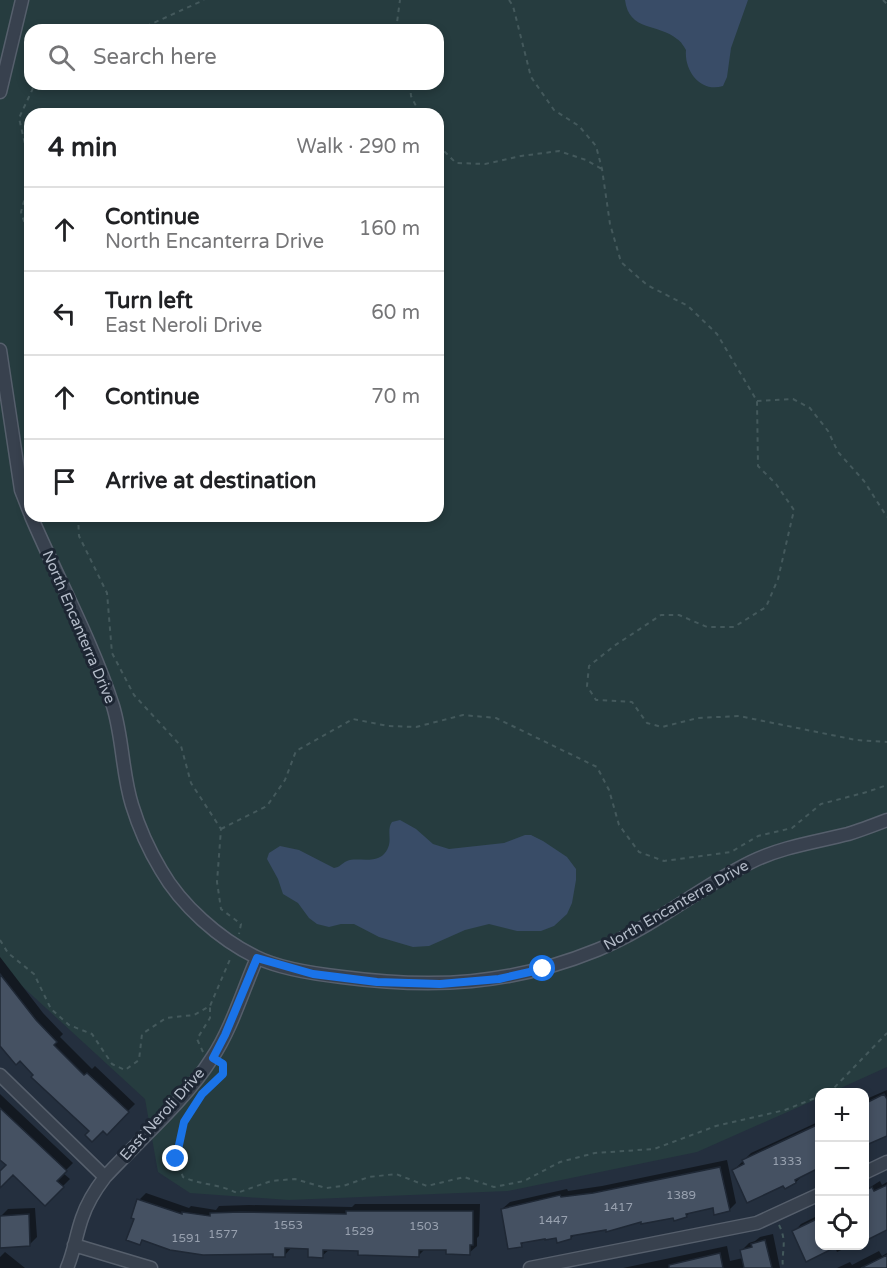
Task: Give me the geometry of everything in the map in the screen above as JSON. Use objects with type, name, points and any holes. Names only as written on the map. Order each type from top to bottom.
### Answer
[{"type":"street","points":[[0,92],[22,0]]},
{"type":"street","name":"North Encanterra Drive","points":[[0,350],[21,490],[24,497]]},
{"type":"street","name":"North Encanterra Drive","points":[[34,522],[113,707],[131,804],[147,844],[162,873],[180,897],[226,940],[257,958],[313,974],[377,982],[440,984],[499,979],[543,969],[602,949],[754,861],[802,845],[851,833],[887,820]]},
{"type":"street","name":"East Neroli Drive","points":[[67,1268],[82,1217],[92,1194],[105,1177],[197,1080],[213,1058],[257,958]]},
{"type":"street","points":[[0,1075],[105,1177]]},
{"type":"street","points":[[869,1171],[887,1162]]},
{"type":"street","points":[[530,1268],[757,1223],[815,1196]]},
{"type":"street","points":[[74,1245],[151,1268]]},
{"type":"path","points":[[151,24],[204,0]]},
{"type":"path","points":[[397,24],[399,0]]},
{"type":"path","points":[[509,0],[513,6],[531,77],[554,111],[579,126],[596,146],[610,224],[621,262],[647,285],[688,306],[717,334],[757,401],[758,466],[776,484],[794,510],[778,579],[766,607],[734,627],[707,627],[679,615],[661,615],[614,646],[589,666],[587,686],[596,700],[632,702],[647,723],[662,727],[698,718],[739,716],[856,740],[887,742]]},
{"type":"path","points":[[883,0],[887,4]]},
{"type":"path","points":[[24,140],[19,118],[32,90]]},
{"type":"path","points":[[410,90],[417,108]]},
{"type":"path","points":[[444,151],[456,164],[485,164],[521,156],[559,152],[586,160],[602,170]]},
{"type":"path","points":[[24,201],[21,212],[24,221]]},
{"type":"path","points":[[757,401],[793,399],[810,408],[828,430],[838,452],[864,481],[887,517]]},
{"type":"path","points":[[221,829],[267,806],[285,780],[296,751],[353,719],[388,726],[416,727],[463,715],[496,718],[597,767],[609,790],[619,825],[639,852],[664,861],[731,852],[758,836],[792,828],[821,804],[887,785]]},
{"type":"path","points":[[210,1006],[210,1018],[196,1039],[201,1051],[223,1064],[223,1074],[202,1094],[184,1122],[176,1159],[183,1177],[199,1184],[224,1186],[237,1193],[271,1181],[295,1179],[326,1188],[343,1186],[369,1177],[396,1174],[427,1186],[464,1177],[494,1187],[524,1180],[560,1162],[595,1153],[654,1149],[716,1126],[785,1110],[815,1098]]},
{"type":"path","points":[[834,1088],[887,1033]]},
{"type":"path","points":[[772,1216],[781,1227],[785,1243],[783,1268]]},
{"type":"green space","points":[[0,0],[887,0],[887,1067],[841,1088],[815,1088],[815,1100],[697,1152],[508,1191],[289,1200],[190,1193],[158,1172],[145,1099],[22,986],[0,957]]},
{"type":"water","points":[[625,0],[748,0],[731,48],[727,77],[723,86],[715,87],[701,83],[691,72],[686,50],[680,41],[669,34],[638,22],[632,17]]},
{"type":"water","points":[[400,820],[416,829],[433,844],[449,849],[504,843],[525,835],[531,835],[543,841],[567,857],[576,869],[572,903],[567,914],[554,926],[541,931],[517,931],[489,924],[465,930],[429,946],[413,947],[379,937],[354,924],[329,927],[317,924],[309,918],[298,903],[283,894],[267,859],[269,853],[280,846],[299,850],[334,868],[347,861],[376,859],[386,852],[392,822]]},
{"type":"building","points":[[0,974],[36,1020],[57,1042],[54,1045],[84,1075],[87,1073],[129,1112],[107,1135],[103,1131],[92,1142],[85,1135],[89,1131],[31,1077],[33,1075],[20,1061],[16,1065],[0,1046]]},
{"type":"building","points":[[884,1094],[887,1099],[887,1136],[869,1144],[869,1142],[869,1102]]},
{"type":"building","points":[[0,1108],[67,1171],[57,1181],[64,1187],[45,1206],[13,1175],[0,1188],[0,1171],[6,1165],[0,1160]]},
{"type":"building","points":[[815,1126],[815,1170],[795,1180],[796,1183],[785,1189],[783,1186],[747,1203],[732,1170],[744,1164],[742,1160]]},
{"type":"building","points":[[720,1167],[730,1211],[714,1215],[713,1208],[686,1214],[687,1217],[674,1221],[673,1218],[641,1224],[641,1222],[606,1232],[606,1230],[571,1236],[571,1239],[557,1243],[556,1238],[545,1239],[521,1243],[522,1247],[508,1249],[501,1209],[560,1195],[561,1197],[593,1193]]},
{"type":"building","points":[[887,1185],[887,1230],[869,1239],[869,1188],[872,1187],[874,1191]]},
{"type":"building","points":[[137,1199],[182,1214],[182,1212],[210,1216],[210,1213],[241,1212],[346,1214],[346,1211],[473,1211],[473,1245],[470,1245],[470,1255],[446,1254],[446,1250],[419,1250],[419,1257],[358,1255],[358,1251],[323,1250],[323,1258],[308,1257],[308,1249],[285,1248],[285,1257],[273,1257],[273,1254],[203,1255],[170,1250],[142,1240],[140,1245],[126,1240],[134,1219],[131,1218]]},
{"type":"building","points":[[29,1214],[30,1246],[0,1248],[0,1216]]},
{"type":"building","points":[[815,1220],[815,1250],[830,1250],[806,1262],[792,1231]]},
{"type":"building","points":[[765,1240],[772,1268],[744,1268],[740,1250]]},
{"type":"building","points":[[720,1253],[723,1268],[669,1268],[669,1265]]},
{"type":"building","points":[[887,1255],[887,1268],[861,1268]]},
{"type":"route","points":[[176,1159],[184,1122],[202,1094],[223,1074],[223,1064],[213,1058],[257,958],[313,974],[377,982],[440,984],[499,979],[543,969]]}]
